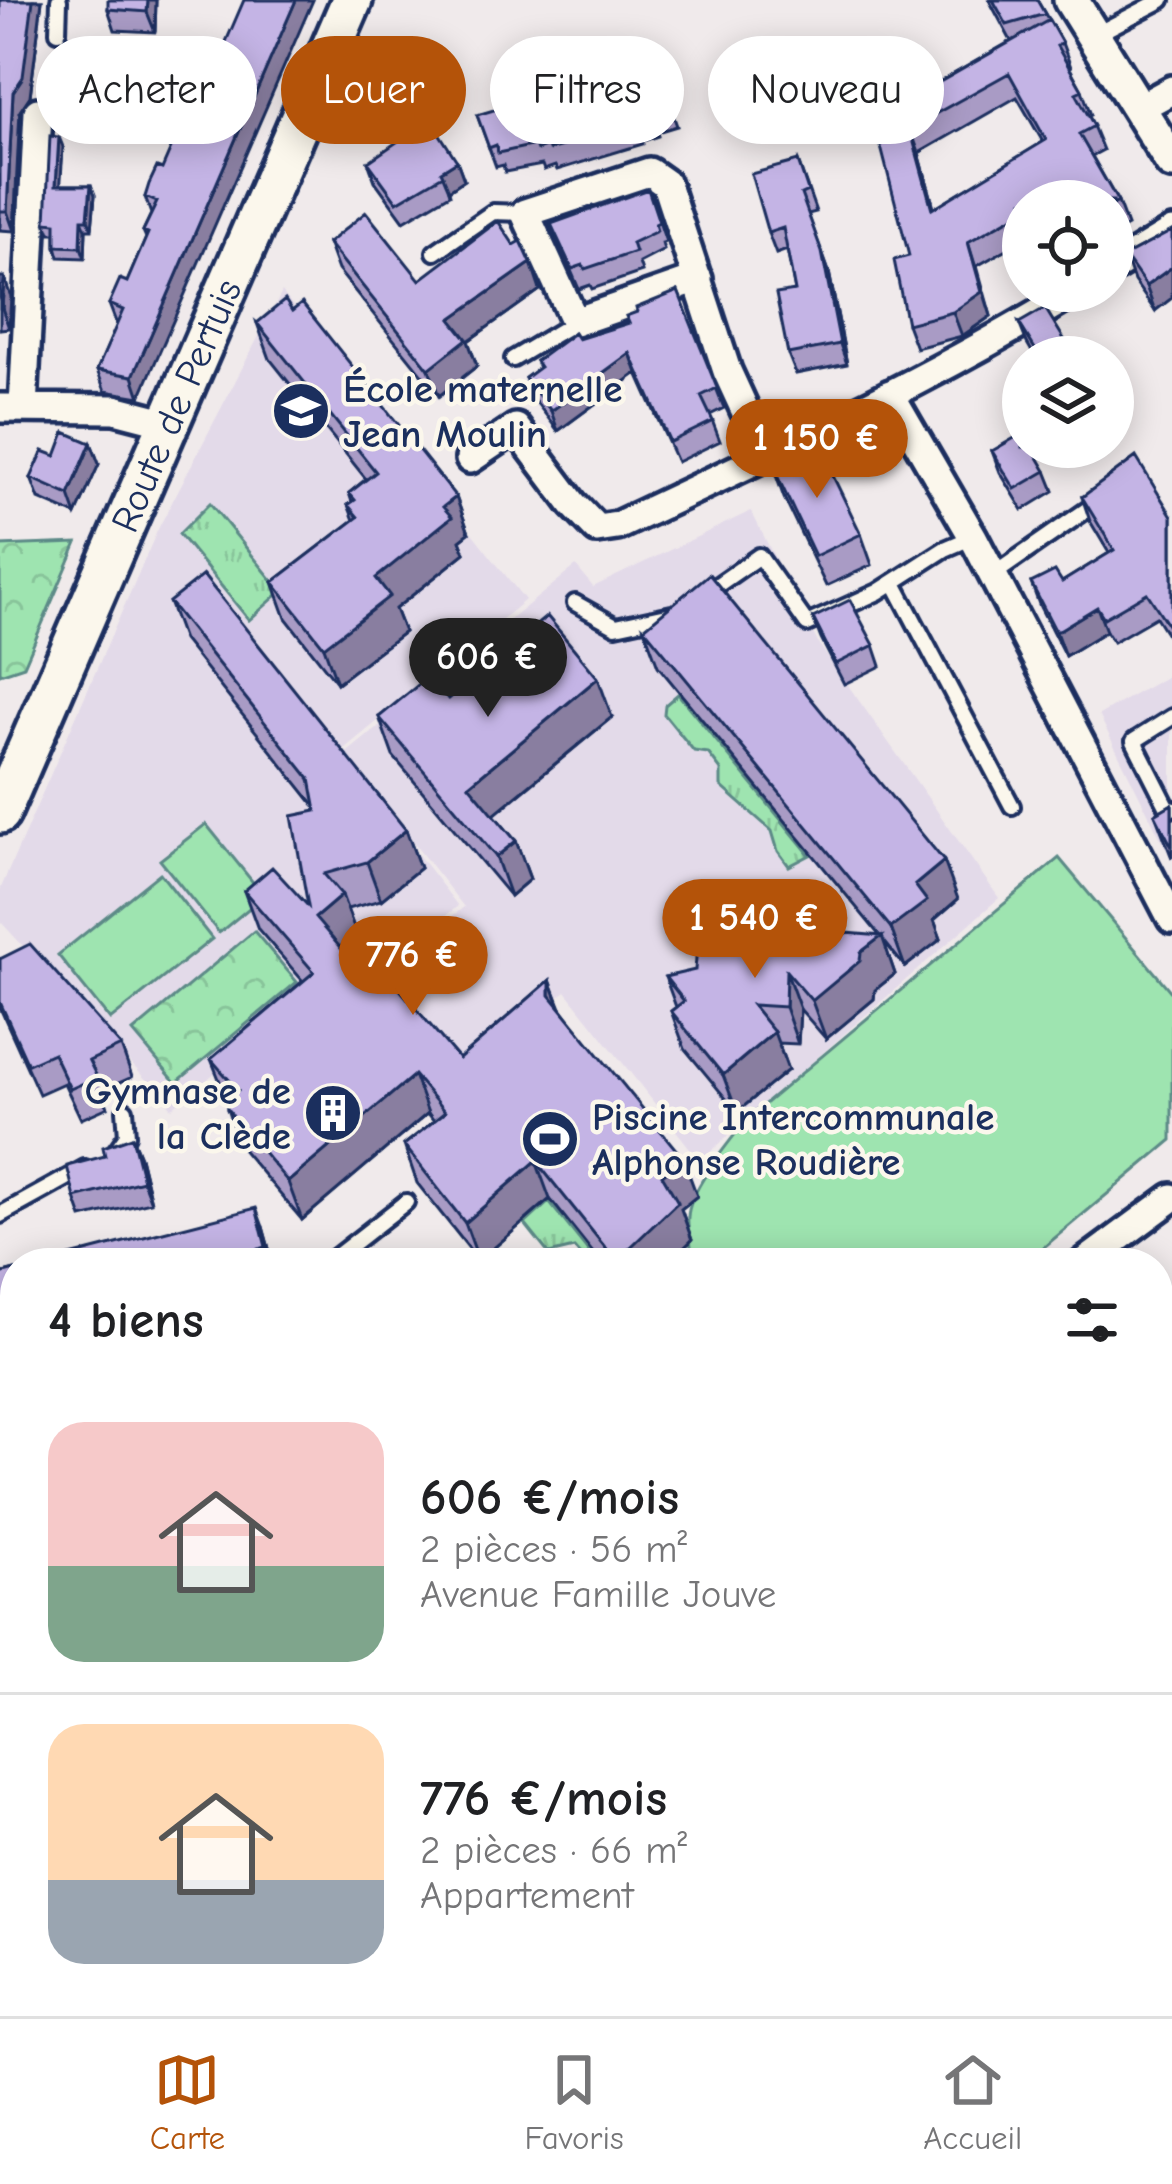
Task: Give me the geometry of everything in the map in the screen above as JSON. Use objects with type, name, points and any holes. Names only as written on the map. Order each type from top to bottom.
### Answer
[{"type":"main road","name":"Route de Pertuis","points":[[0,813],[352,0]]},
{"type":"street","points":[[1071,0],[1172,162]]},
{"type":"street","points":[[1137,109],[1172,90]]},
{"type":"street","points":[[36,135],[12,408],[115,409],[169,423]]},
{"type":"street","points":[[698,279],[575,322],[525,213],[649,172],[666,184],[698,279],[727,371],[766,456]]},
{"type":"street","points":[[1134,255],[1172,232]]},
{"type":"street","points":[[470,459],[516,428],[597,529],[616,526],[890,394],[1042,312]]},
{"type":"street","points":[[890,394],[993,574],[1172,919]]},
{"type":"street","points":[[1104,1248],[1172,1198]]},
{"type":"lane","points":[[58,32],[59,0]]},
{"type":"lane","points":[[1093,37],[1162,0]]},
{"type":"lane","points":[[435,252],[493,212],[525,213]]},
{"type":"lane","points":[[514,359],[575,322]]},
{"type":"lane","points":[[993,574],[1088,509]]},
{"type":"lane","points":[[696,600],[759,556],[807,624],[894,583],[945,549],[973,537]]},
{"type":"lane","points":[[894,583],[1012,806]]},
{"type":"lane","points":[[575,603],[616,626],[681,612]]},
{"type":"lane","points":[[1172,717],[1134,741],[1168,810],[1172,808]]},
{"type":"lane","points":[[0,1215],[119,1150],[127,1135],[125,1110]]},
{"type":"lane","points":[[347,1248],[406,1202]]},
{"type":"shaded area","points":[[282,292],[525,600],[339,753],[458,906],[371,974],[357,957],[172,1108],[0,921],[0,890],[158,529]]},
{"type":"shaded area","points":[[751,511],[818,643],[999,898],[700,1161],[566,991],[458,1077],[373,978],[464,907],[344,755],[576,566],[593,587]]},
{"type":"shaded area","points":[[1172,673],[1172,861],[1099,715]]},
{"type":"green space","points":[[210,503],[277,586],[277,595],[249,620],[179,534]]},
{"type":"green space","points":[[77,543],[24,666],[0,674],[0,546]]},
{"type":"green space","points":[[678,694],[810,855],[789,866],[772,831],[721,786],[721,770],[708,753],[694,751],[664,714],[665,705]]},
{"type":"green space","points":[[206,824],[264,896],[219,933],[160,860]]},
{"type":"green space","points":[[1059,858],[1172,993],[1172,1140],[1043,1248],[689,1248],[688,1217],[695,1193],[748,1118]]},
{"type":"green space","points":[[160,873],[212,939],[110,1020],[58,955]]},
{"type":"green space","points":[[254,931],[297,982],[176,1083],[133,1032]]},
{"type":"green space","points":[[549,1202],[586,1248],[544,1248],[525,1224]]},
{"type":"building","points":[[0,0],[33,0],[23,77],[13,92],[7,211],[0,211]]},
{"type":"building","points":[[108,0],[148,0],[147,12],[108,9]]},
{"type":"building","points":[[244,0],[296,0],[257,90],[257,36],[228,36]]},
{"type":"building","points":[[993,0],[1037,0],[1045,14],[1007,25]]},
{"type":"building","points":[[1049,20],[1062,43],[1057,46],[1082,90],[1076,93],[1094,126],[1079,134],[1105,180],[1002,180],[1002,223],[968,242],[982,292],[953,312],[907,324],[894,260],[909,256],[880,144],[914,144],[932,209],[1046,140],[1009,73],[944,109],[944,80]]},
{"type":"building","points":[[490,111],[490,144],[570,144],[498,153],[496,145],[489,148],[477,115]]},
{"type":"building","points":[[50,144],[59,144],[56,185],[91,185],[81,247],[56,246],[56,223],[46,222]]},
{"type":"building","points":[[173,144],[234,144],[133,376],[97,370],[123,310],[109,304],[120,279],[127,282],[148,233],[143,231],[157,202],[145,197],[157,167],[162,169]]},
{"type":"building","points":[[394,144],[446,144],[457,161],[441,171],[443,175],[397,202],[368,162]]},
{"type":"building","points":[[798,161],[808,191],[801,194],[822,252],[840,344],[788,354],[776,294],[795,291],[783,228],[768,233],[751,174]]},
{"type":"building","points":[[648,189],[659,222],[657,231],[632,243],[635,252],[572,269],[551,224]]},
{"type":"building","points":[[366,212],[420,280],[498,221],[514,245],[521,241],[531,263],[451,319],[467,339],[429,369],[328,243]]},
{"type":"building","points":[[1172,231],[1172,267],[1146,286],[1134,269],[1134,251]]},
{"type":"building","points":[[0,277],[4,277],[2,308],[0,308]]},
{"type":"building","points":[[678,291],[717,388],[701,396],[713,421],[670,442],[630,353],[551,411],[525,378],[540,367],[536,361],[574,333],[578,339],[629,323],[626,316],[637,312],[636,308]]},
{"type":"building","points":[[285,300],[292,311],[302,303],[456,497],[443,507],[452,517],[376,578],[390,596],[324,647],[273,582],[358,517],[348,505],[355,500],[349,493],[376,472],[257,323]]},
{"type":"building","points":[[1047,312],[1062,336],[1027,336],[1019,323]]},
{"type":"building","points":[[65,432],[91,443],[69,495],[31,478],[43,451],[56,456]]},
{"type":"building","points":[[818,445],[861,534],[815,556],[773,467]]},
{"type":"building","points":[[1002,445],[1002,468],[992,451]]},
{"type":"building","points":[[1134,458],[1172,516],[1172,631],[1147,593],[1104,618],[1097,607],[1056,632],[1031,583],[1055,571],[1062,582],[1114,550],[1082,497],[1121,468],[1134,468]]},
{"type":"building","points":[[1002,468],[1044,468],[1046,471],[1015,489]]},
{"type":"building","points":[[709,574],[944,861],[915,885],[927,901],[891,928],[644,628]]},
{"type":"building","points":[[203,575],[406,830],[367,862],[324,874],[342,895],[315,918],[372,985],[386,973],[459,1059],[550,980],[550,995],[683,1158],[662,1175],[678,1202],[630,1248],[606,1248],[536,1161],[465,1223],[404,1145],[445,1112],[414,1075],[288,1182],[227,1109],[227,1100],[238,1090],[211,1059],[314,972],[244,891],[272,867],[308,906],[292,816],[316,811],[310,779],[169,602]]},
{"type":"building","points":[[850,600],[874,645],[836,664],[813,618]]},
{"type":"building","points":[[547,616],[598,678],[469,785],[516,841],[496,857],[379,717],[429,676],[448,699]]},
{"type":"building","points":[[1172,804],[1172,847],[1155,814]]},
{"type":"building","points":[[699,921],[882,936],[812,1001],[786,971],[785,1007],[752,1005],[774,1032],[723,1075],[671,1011],[684,1001],[665,977],[695,970]]},
{"type":"building","points":[[30,944],[121,1046],[89,1061],[97,1077],[70,1089],[53,1053],[28,1064],[0,1002],[0,959]]},
{"type":"building","points":[[132,1137],[143,1181],[75,1198],[67,1166],[105,1156],[103,1147]]},
{"type":"building","points":[[256,1208],[266,1247],[263,1248],[101,1248]]},
{"type":"place","name":"École maternelle Jean Moulin","points":[[301,411]]},
{"type":"place","name":"Gymnase de la Clède","points":[[333,1113]]},
{"type":"place","name":"Piscine Intercommunale Alphonse Roudière","points":[[550,1139]]}]
